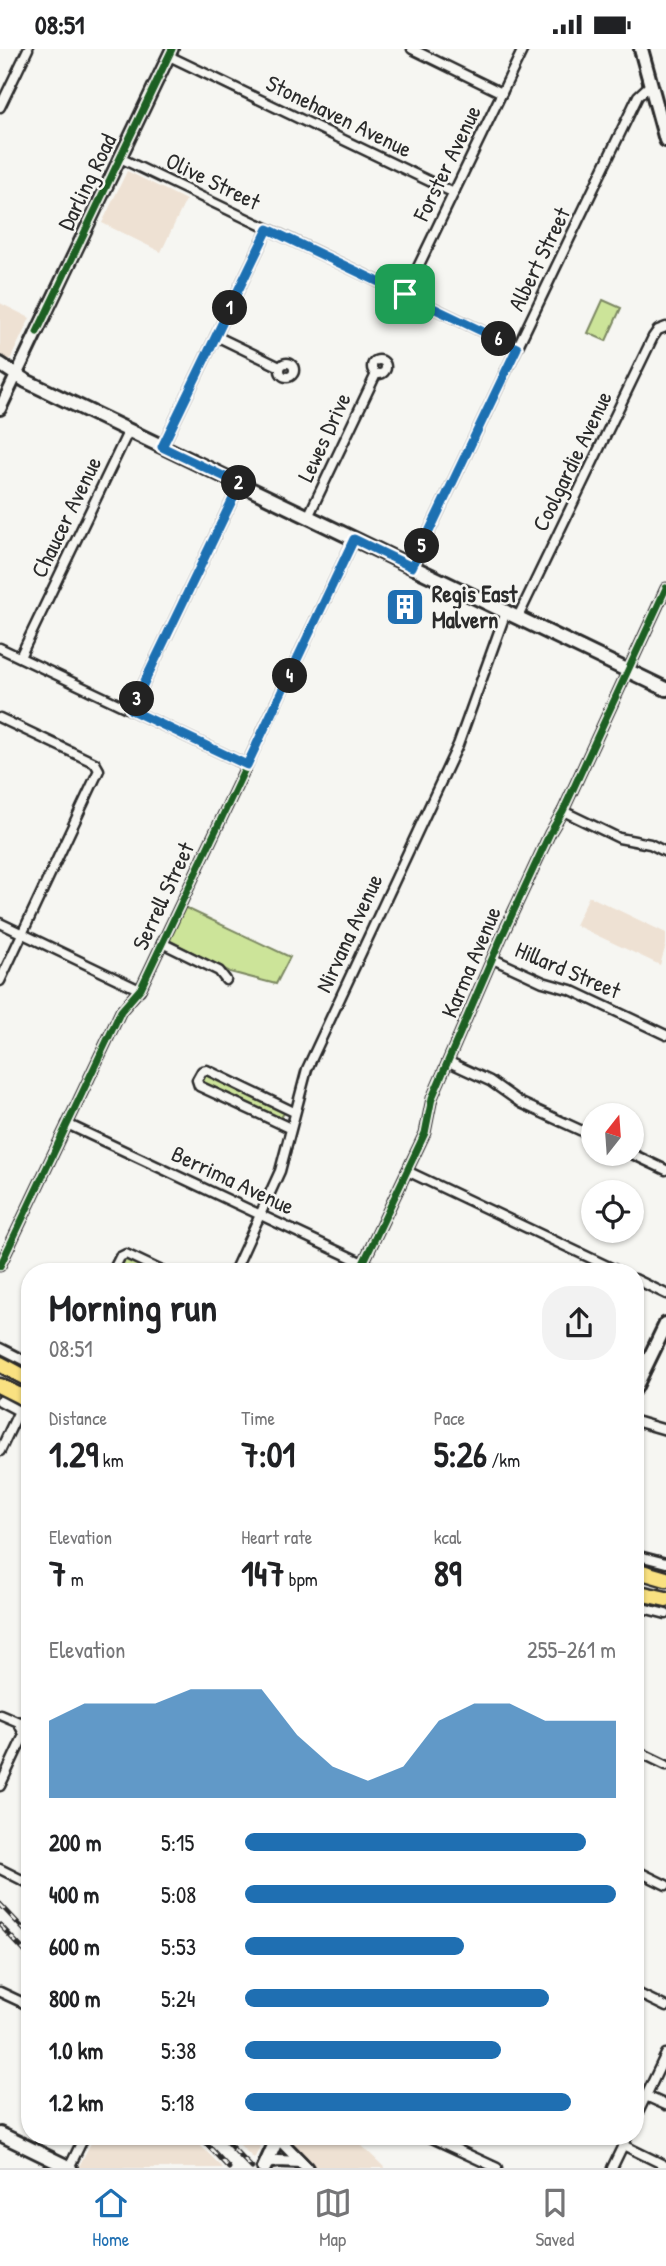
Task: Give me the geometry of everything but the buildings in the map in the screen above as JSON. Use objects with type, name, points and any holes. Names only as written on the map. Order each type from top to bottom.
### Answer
[{"type":"highway","points":[[0,1364],[21,1375]]},
{"type":"highway","points":[[0,1386],[21,1404]]},
{"type":"highway","points":[[644,1573],[666,1579]]},
{"type":"highway","points":[[644,1594],[666,1599]]},
{"type":"main road","points":[[641,49],[666,138]]},
{"type":"main road","points":[[0,364],[15,376]]},
{"type":"main road","points":[[0,374],[15,376],[666,688]]},
{"type":"main road","points":[[644,1369],[666,1324]]},
{"type":"main road","points":[[0,2134],[21,2144]]},
{"type":"main road","points":[[23,2145],[70,2168]]},
{"type":"main road","points":[[265,2166],[274,2145]]},
{"type":"street","points":[[0,107],[28,49]]},
{"type":"street","points":[[412,49],[502,93]]},
{"type":"street","name":"Forster Avenue","points":[[405,294],[523,49]]},
{"type":"street","name":"Darling Road","points":[[0,409],[171,53]]},
{"type":"street","name":"Stonehaven Avenue","points":[[171,53],[454,193]]},
{"type":"street","name":"Albert Street","points":[[412,567],[638,96],[650,84]]},
{"type":"street","name":"Olive Street","points":[[120,157],[517,348]]},
{"type":"street","points":[[162,447],[268,229]]},
{"type":"street","name":"Coolgardie Avenue","points":[[512,615],[653,337],[658,330],[666,327]]},
{"type":"street","points":[[216,336],[280,367]]},
{"type":"street","name":"Lewes Drive","points":[[308,517],[376,374]]},
{"type":"street","name":"Chaucer Avenue","points":[[20,657],[129,430]]},
{"type":"street","points":[[131,710],[240,484]]},
{"type":"street","name":"Serrell Street","points":[[0,1266],[121,1010],[140,990],[354,539]]},
{"type":"street","name":"Karma Avenue","points":[[363,1263],[428,1126],[432,1098],[493,959],[666,588]]},
{"type":"street","name":"Nirvana Avenue","points":[[238,1263],[280,1171],[307,1069],[458,745],[512,615]]},
{"type":"street","points":[[0,648],[247,765]]},
{"type":"street","points":[[0,718],[99,767],[97,777],[0,981]]},
{"type":"street","points":[[564,811],[620,838],[650,844],[666,852]]},
{"type":"street","points":[[0,923],[140,990]]},
{"type":"street","points":[[162,943],[219,971],[226,980]]},
{"type":"street","name":"Hillard Street","points":[[493,959],[543,982],[571,989],[666,1035]]},
{"type":"street","points":[[449,1062],[490,1081],[521,1103],[581,1130]]},
{"type":"street","points":[[290,1128],[200,1086],[197,1080],[202,1070],[206,1070],[294,1112]]},
{"type":"street","name":"Berrima Avenue","points":[[67,1124],[363,1263]]},
{"type":"street","points":[[644,1160],[666,1170]]},
{"type":"street","points":[[407,1171],[601,1263]]},
{"type":"street","points":[[117,1263],[120,1257],[126,1254],[145,1263]]},
{"type":"street","points":[[644,1283],[666,1294]]},
{"type":"street","points":[[0,1347],[21,1358]]},
{"type":"street","points":[[0,1401],[21,1405]]},
{"type":"street","points":[[0,1451],[21,1412]]},
{"type":"street","points":[[644,1424],[666,1430]]},
{"type":"street","points":[[644,1557],[666,1563]]},
{"type":"street","points":[[644,1608],[666,1614]]},
{"type":"street","points":[[0,1714],[21,1719]]},
{"type":"street","points":[[0,1786],[21,1745]]},
{"type":"street","points":[[644,1754],[666,1765]]},
{"type":"street","points":[[0,1869],[21,1880]]},
{"type":"street","points":[[644,1874],[666,1885]]},
{"type":"street","points":[[0,1992],[21,2002]]},
{"type":"street","points":[[644,1996],[666,2007]]},
{"type":"street","points":[[644,2100],[666,2054]]},
{"type":"street","points":[[646,2096],[666,2105]]},
{"type":"street","points":[[70,2168],[80,2145]]},
{"type":"street","points":[[285,2145],[304,2165]]},
{"type":"street","points":[[447,2145],[496,2168]]},
{"type":"street","points":[[612,2168],[623,2145]]},
{"type":"street","points":[[631,2145],[666,2167]]},
{"type":"street","points":[[265,2166],[278,2161],[304,2165]]},
{"type":"shaded area","points":[[127,171],[186,200],[161,252],[102,223]]},
{"type":"shaded area","points":[[0,303],[30,318],[10,360],[0,355]]},
{"type":"shaded area","points":[[589,896],[666,933],[666,945],[660,965],[575,925]]},
{"type":"shaded area","points":[[90,2145],[200,2145],[223,2168],[78,2168]]},
{"type":"shaded area","points":[[240,2145],[261,2145],[254,2159]]},
{"type":"shaded area","points":[[290,2145],[361,2145],[385,2168],[312,2168]]},
{"type":"green space","points":[[603,300],[621,308],[606,341],[588,333]]},
{"type":"green space","points":[[184,907],[290,957],[276,984],[230,972],[167,939]]},
{"type":"green space","points":[[205,1073],[285,1112],[282,1121],[203,1084],[200,1081]]},
{"type":"green space","points":[[127,1259],[138,1263],[121,1263]]},
{"type":"railway","points":[[0,1904],[21,1926]]},
{"type":"railway","points":[[0,1925],[21,1947]]},
{"type":"railway","points":[[207,2145],[229,2168]]},
{"type":"railway","points":[[230,2145],[252,2168]]},
{"type":"cycle path","points":[[37,332],[172,49]]},
{"type":"cycle path","points":[[0,1266],[121,1011],[141,988],[354,539]]},
{"type":"cycle path","points":[[363,1263],[425,1133],[432,1098],[502,936],[666,588]]},
{"type":"place","name":"Regis East Malvern","points":[[405,607]]},
{"type":"route","points":[[268,229],[405,294],[517,348],[412,567],[354,539],[247,765],[131,710],[240,484],[162,447],[268,229]]}]
